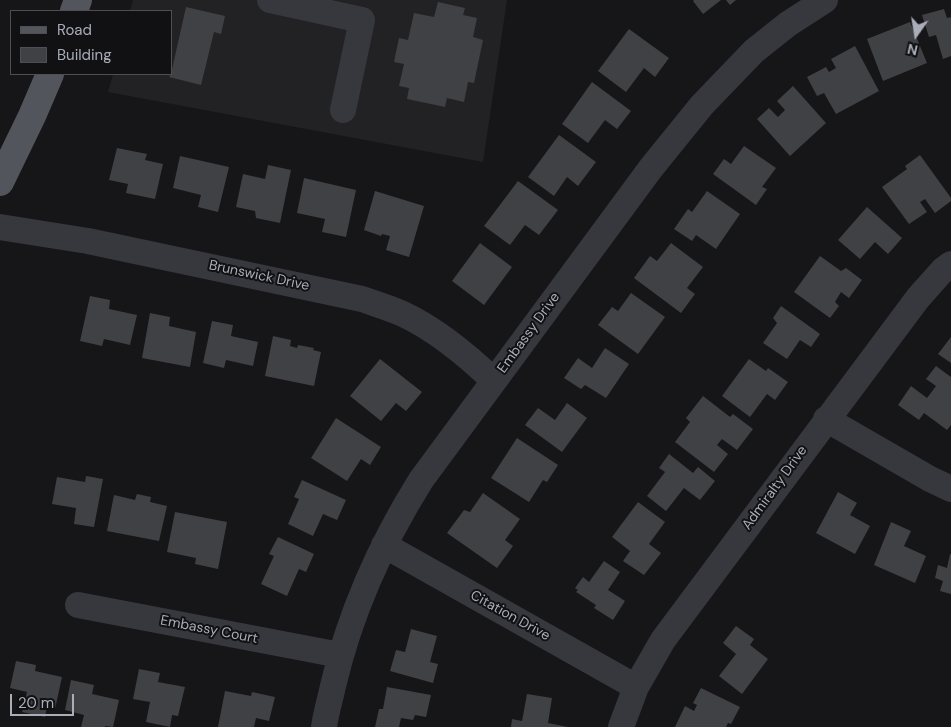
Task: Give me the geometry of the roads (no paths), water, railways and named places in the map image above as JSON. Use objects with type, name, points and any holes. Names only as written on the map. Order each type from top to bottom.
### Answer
[{"type":"main road","points":[[0,182],[50,75]]},
{"type":"street","points":[[270,0],[362,20],[343,110]]},
{"type":"street","name":"Embassy Drive","points":[[324,727],[340,655],[355,612],[384,545],[421,480],[651,168],[702,105],[754,51],[788,24],[825,0]]},
{"type":"street","name":"Brunswick Drive","points":[[0,227],[88,241],[362,299],[403,314],[434,331],[469,357],[494,381]]},
{"type":"street","name":"Admiralty Drive","points":[[622,727],[636,686],[663,640],[918,298],[943,270],[951,264]]},
{"type":"street","points":[[826,419],[930,479],[951,489]]},
{"type":"street","name":"Citation Drive","points":[[384,545],[636,686]]},
{"type":"street","name":"Embassy Court","points":[[78,605],[340,655]]}]
